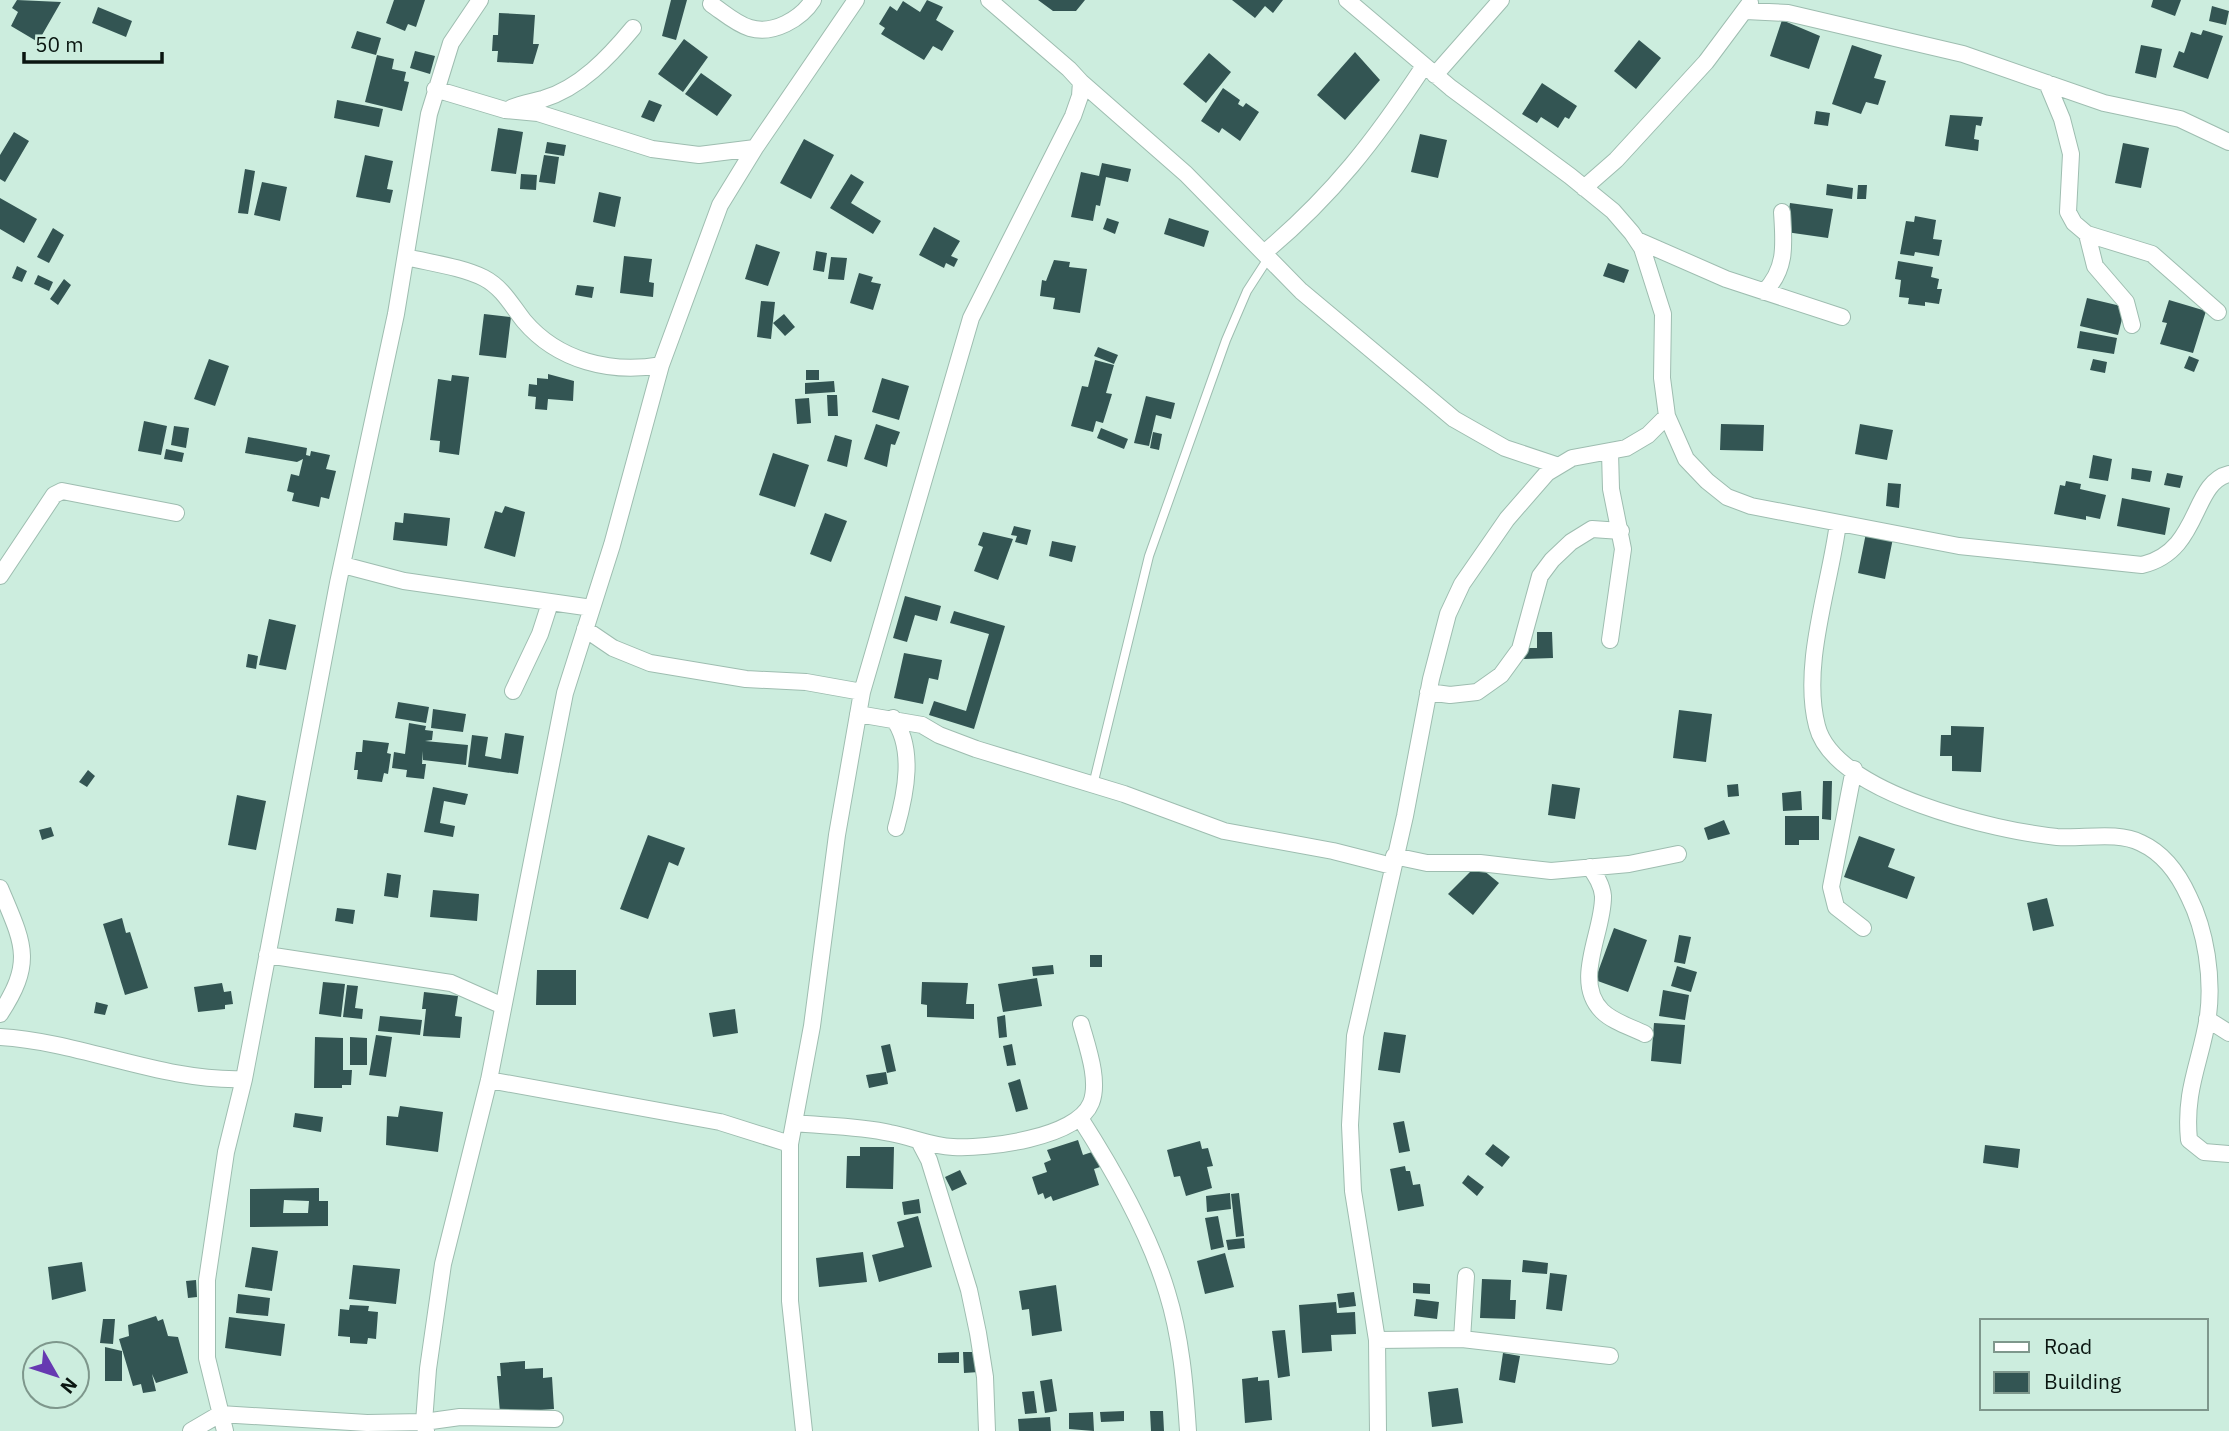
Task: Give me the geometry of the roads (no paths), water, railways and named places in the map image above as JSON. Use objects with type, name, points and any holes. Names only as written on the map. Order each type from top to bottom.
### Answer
[{"type":"street","points":[[225,1431],[207,1359],[207,1280],[226,1152],[244,1079],[343,565],[406,257],[411,215],[435,89],[451,43],[480,0]]},
{"type":"street","points":[[711,4],[751,29],[765,29],[782,25],[802,14],[813,0]]},
{"type":"street","points":[[425,1427],[428,1369],[443,1264],[489,1080],[565,693],[661,365],[720,205],[755,148],[856,0]]},
{"type":"street","points":[[989,0],[1186,174],[1301,291],[1454,419],[1504,449],[1556,465]]},
{"type":"street","points":[[1347,0],[1430,71],[1584,187],[1613,211],[1637,240],[1657,252],[1764,292],[1842,317]]},
{"type":"street","points":[[1267,255],[1350,171],[1430,71],[1501,0]]},
{"type":"street","points":[[1584,187],[1616,160],[1697,72],[1749,6],[1963,54],[2104,103],[2180,119],[2229,142]]},
{"type":"street","points":[[505,110],[543,99],[570,86],[604,61],[634,28]]},
{"type":"street","points":[[804,1431],[790,1301],[790,1144],[812,1026],[837,835],[862,692],[971,318],[1073,116],[1080,96],[1081,82]]},
{"type":"street","points":[[2048,83],[2062,119],[2071,154],[2068,212],[2074,223],[2087,234],[2152,254],[2218,312]]},
{"type":"street","points":[[435,89],[505,110],[538,113],[652,149],[699,155],[755,148]]},
{"type":"street","points":[[1764,292],[1781,270],[1784,252],[1782,212]]},
{"type":"street","points":[[2087,234],[2095,266],[2126,302],[2132,325]]},
{"type":"street","points":[[1637,240],[1662,314],[1662,378],[1667,416],[1686,459],[1727,497],[1751,506],[1959,546],[2142,565],[2159,561],[2171,554],[2185,537],[2213,484],[2229,474]]},
{"type":"street","points":[[406,257],[484,278],[505,294],[537,336],[553,348],[617,369],[661,365]]},
{"type":"street","points":[[1378,1431],[1377,1339],[1353,1191],[1350,1125],[1355,1036],[1428,692],[1448,614],[1462,584],[1507,519],[1556,465],[1572,458],[1626,447],[1648,435],[1667,416]]},
{"type":"street","points":[[1610,452],[1611,489],[1621,531],[1622,575],[1610,640]]},
{"type":"street","points":[[0,576],[54,495],[62,491],[176,513]]},
{"type":"street","points":[[1838,523],[1832,570],[1812,664],[1817,729],[1830,751],[1854,769],[1917,805],[2000,829],[2075,838],[2138,841],[2160,853],[2190,898],[2199,926],[2210,982],[2207,1019],[2191,1084],[2187,1122],[2189,1140],[2204,1152],[2229,1154]]},
{"type":"street","points":[[1428,692],[1450,695],[1477,692],[1501,675],[1520,649],[1540,576],[1552,561],[1571,542],[1592,529],[1621,531]]},
{"type":"street","points":[[343,565],[404,581],[592,608]]},
{"type":"street","points":[[513,691],[540,634],[550,603]]},
{"type":"street","points":[[585,629],[613,648],[650,663],[746,679],[806,682],[862,692]]},
{"type":"street","points":[[858,714],[922,725],[939,736],[1024,766],[1093,785],[1224,831],[1333,851],[1393,861],[1480,863],[1551,871],[1678,854]]},
{"type":"street","points":[[893,718],[904,733],[906,756],[905,787],[896,828]]},
{"type":"street","points":[[1854,769],[1831,887],[1836,906],[1863,928]]},
{"type":"street","points":[[1590,867],[1599,881],[1603,896],[1590,970],[1593,993],[1604,1013],[1645,1034]]},
{"type":"street","points":[[0,888],[15,924],[24,965],[17,986],[0,1014]]},
{"type":"street","points":[[267,955],[451,983],[503,1006]]},
{"type":"street","points":[[2207,1019],[2229,1033]]},
{"type":"street","points":[[794,1123],[890,1133],[919,1141],[982,1148],[1053,1132],[1080,1118],[1091,1104],[1093,1087],[1081,1024]]},
{"type":"street","points":[[0,1037],[51,1044],[198,1078],[244,1079]]},
{"type":"street","points":[[489,1080],[720,1122],[790,1144]]},
{"type":"street","points":[[1080,1118],[1140,1226],[1167,1292],[1184,1369],[1188,1431]]},
{"type":"street","points":[[919,1141],[929,1160],[968,1290],[985,1377],[988,1431]]},
{"type":"street","points":[[1462,1339],[1466,1276]]},
{"type":"street","points":[[1377,1339],[1462,1339],[1610,1356]]},
{"type":"street","points":[[191,1431],[220,1414],[425,1427],[460,1417],[555,1419]]},
{"type":"lane","points":[[1093,785],[1149,556],[1226,340],[1247,291],[1267,255]]}]
